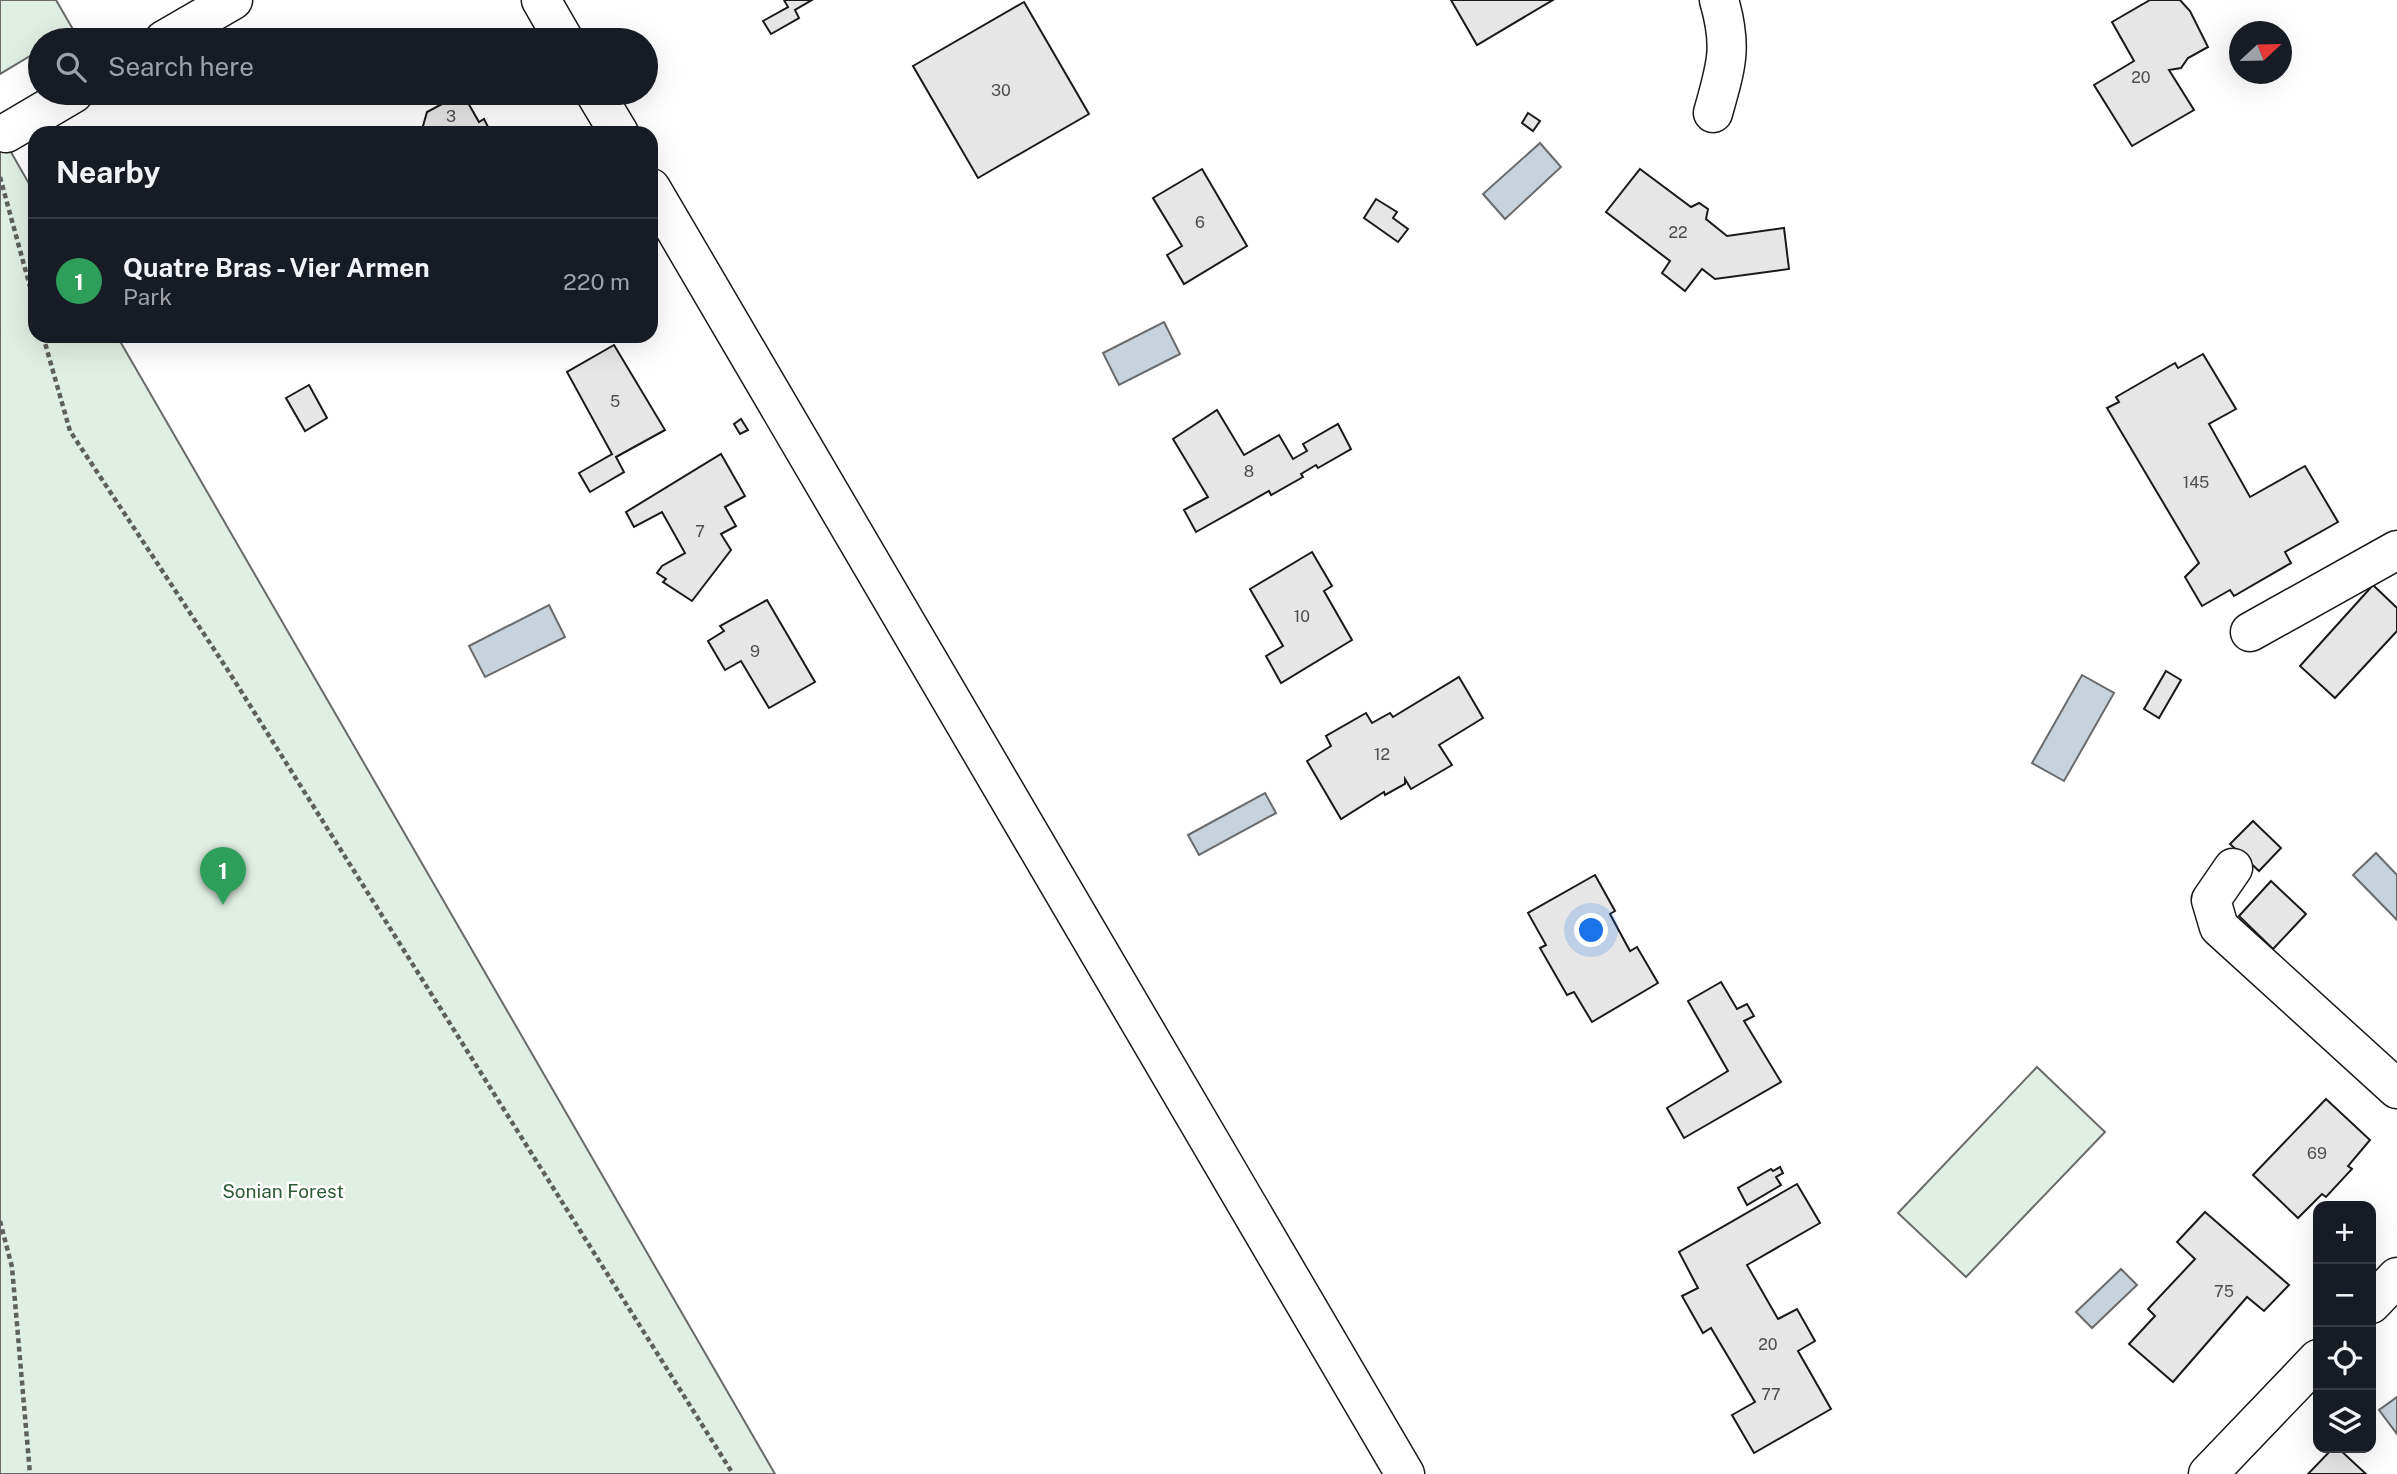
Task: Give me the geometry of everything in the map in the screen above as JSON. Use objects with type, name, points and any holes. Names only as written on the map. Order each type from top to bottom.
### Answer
[{"type":"street","points":[[185,28],[233,0]]},
{"type":"street","points":[[541,0],[557,28]]},
{"type":"street","points":[[1713,113],[1728,60],[1725,20],[1719,0]]},
{"type":"street","points":[[6,132],[53,105]]},
{"type":"street","points":[[602,105],[615,126]]},
{"type":"street","points":[[658,200],[1405,1474]]},
{"type":"street","points":[[2250,632],[2397,551]]},
{"type":"street","points":[[2233,868],[2211,900],[2218,927],[2397,1089]]},
{"type":"street","points":[[2376,1299],[2397,1277]]},
{"type":"street","points":[[2208,1474],[2313,1364]]},
{"type":"path","points":[[0,177],[28,279]]},
{"type":"path","points":[[45,343],[69,431],[229,672],[733,1474]]},
{"type":"path","points":[[0,1221],[12,1267],[30,1474]]},
{"type":"green space","points":[[0,0],[56,0],[72,28],[28,28],[28,57],[0,74]]},
{"type":"green space","name":"Sonian Forest","points":[[0,133],[28,182],[28,343],[121,343],[775,1474],[0,1474]]},
{"type":"green space","points":[[2037,1067],[2105,1132],[1966,1277],[1898,1213]]},
{"type":"shaded area","points":[[1540,143],[1561,167],[1505,219],[1483,194]]},
{"type":"shaded area","points":[[1164,322],[1180,354],[1119,385],[1103,353]]},
{"type":"shaded area","points":[[549,605],[565,637],[485,677],[469,646]]},
{"type":"shaded area","points":[[2082,675],[2114,693],[2064,781],[2032,763]]},
{"type":"shaded area","points":[[1265,793],[1276,813],[1199,855],[1188,835]]},
{"type":"shaded area","points":[[2376,853],[2397,875],[2397,920],[2353,875]]},
{"type":"shaded area","points":[[2121,1269],[2137,1285],[2092,1328],[2076,1312]]},
{"type":"shaded area","points":[[2397,1397],[2397,1434],[2379,1410]]},
{"type":"building","points":[[784,0],[812,0],[795,10],[799,18],[771,34],[763,21],[788,7]]},
{"type":"building","points":[[1451,0],[1553,0],[1477,45]]},
{"type":"building","points":[[2150,0],[2180,0],[2190,11],[2208,47],[2188,58],[2181,68],[2169,70],[2194,110],[2132,146],[2094,85],[2134,61],[2112,22]]},
{"type":"building","points":[[1024,2],[1089,114],[978,178],[913,66]]},
{"type":"building","points":[[440,105],[469,105],[479,122],[484,119],[488,126],[423,126],[427,112]]},
{"type":"building","points":[[1528,113],[1540,121],[1533,131],[1522,123]]},
{"type":"building","points":[[1202,169],[1247,246],[1184,284],[1167,255],[1182,246],[1153,198]]},
{"type":"building","points":[[1640,169],[1691,207],[1699,203],[1708,209],[1706,219],[1727,236],[1784,228],[1789,269],[1715,279],[1702,269],[1685,291],[1662,273],[1670,261],[1606,212]]},
{"type":"building","points":[[1376,199],[1397,212],[1393,218],[1408,229],[1398,242],[1364,218]]},
{"type":"building","points":[[614,345],[665,430],[616,457],[624,472],[590,492],[579,473],[612,454],[567,372]]},
{"type":"building","points":[[2203,354],[2236,409],[2209,424],[2250,497],[2305,466],[2338,522],[2285,552],[2291,563],[2234,596],[2230,590],[2202,606],[2185,577],[2199,563],[2107,408],[2119,402],[2116,397],[2175,363],[2178,368]]},
{"type":"building","points":[[309,385],[327,418],[305,431],[286,398]]},
{"type":"building","points":[[1217,410],[1244,455],[1279,435],[1293,459],[1307,451],[1303,444],[1338,424],[1351,449],[1318,468],[1316,465],[1301,474],[1303,477],[1271,495],[1269,491],[1196,532],[1184,510],[1208,497],[1173,439]]},
{"type":"building","points":[[741,419],[748,430],[740,434],[734,424]]},
{"type":"building","points":[[721,454],[745,496],[725,507],[736,526],[721,534],[731,550],[692,601],[663,582],[666,579],[657,573],[662,566],[685,553],[662,512],[634,527],[626,512]]},
{"type":"building","points":[[1312,552],[1332,586],[1324,591],[1352,640],[1281,683],[1266,656],[1283,646],[1250,589]]},
{"type":"building","points":[[2373,585],[2397,608],[2397,631],[2335,698],[2300,666]]},
{"type":"building","points":[[767,600],[815,682],[769,708],[741,661],[725,670],[708,641],[724,631],[720,626]]},
{"type":"building","points":[[2166,671],[2181,680],[2159,718],[2144,709]]},
{"type":"building","points":[[1459,677],[1483,718],[1439,745],[1452,765],[1411,789],[1405,779],[1405,784],[1385,795],[1384,792],[1341,819],[1307,761],[1331,746],[1326,736],[1366,713],[1372,723],[1390,713],[1393,717]]},
{"type":"building","points":[[2253,821],[2281,848],[2259,871],[2230,844]]},
{"type":"building","points":[[1595,875],[1615,911],[1610,914],[1630,951],[1637,947],[1658,983],[1592,1022],[1574,992],[1567,995],[1540,948],[1546,945],[1528,913]]},
{"type":"building","points":[[2271,881],[2306,914],[2273,949],[2239,916]]},
{"type":"building","points":[[1721,982],[1737,1009],[1747,1004],[1754,1016],[1744,1021],[1781,1082],[1684,1138],[1667,1108],[1728,1071],[1688,1001]]},
{"type":"building","points":[[2326,1099],[2370,1140],[2348,1166],[2352,1169],[2326,1197],[2322,1194],[2298,1218],[2253,1175]]},
{"type":"building","points":[[1780,1167],[1783,1173],[1776,1177],[1781,1185],[1747,1205],[1738,1188],[1771,1169],[1773,1171]]},
{"type":"building","points":[[1797,1184],[1820,1223],[1747,1265],[1778,1319],[1797,1309],[1815,1341],[1798,1351],[1831,1409],[1754,1453],[1732,1415],[1755,1402],[1711,1328],[1703,1333],[1682,1296],[1698,1288],[1679,1252]]},
{"type":"building","points":[[2205,1212],[2289,1285],[2264,1311],[2247,1297],[2173,1382],[2129,1344],[2155,1316],[2148,1309],[2195,1259],[2177,1242]]},
{"type":"building","points":[[2328,1453],[2343,1453],[2366,1474],[2308,1474]]},
{"type":"place","name":"Quatre Bras - Vier Armen","points":[[223,905]]}]
